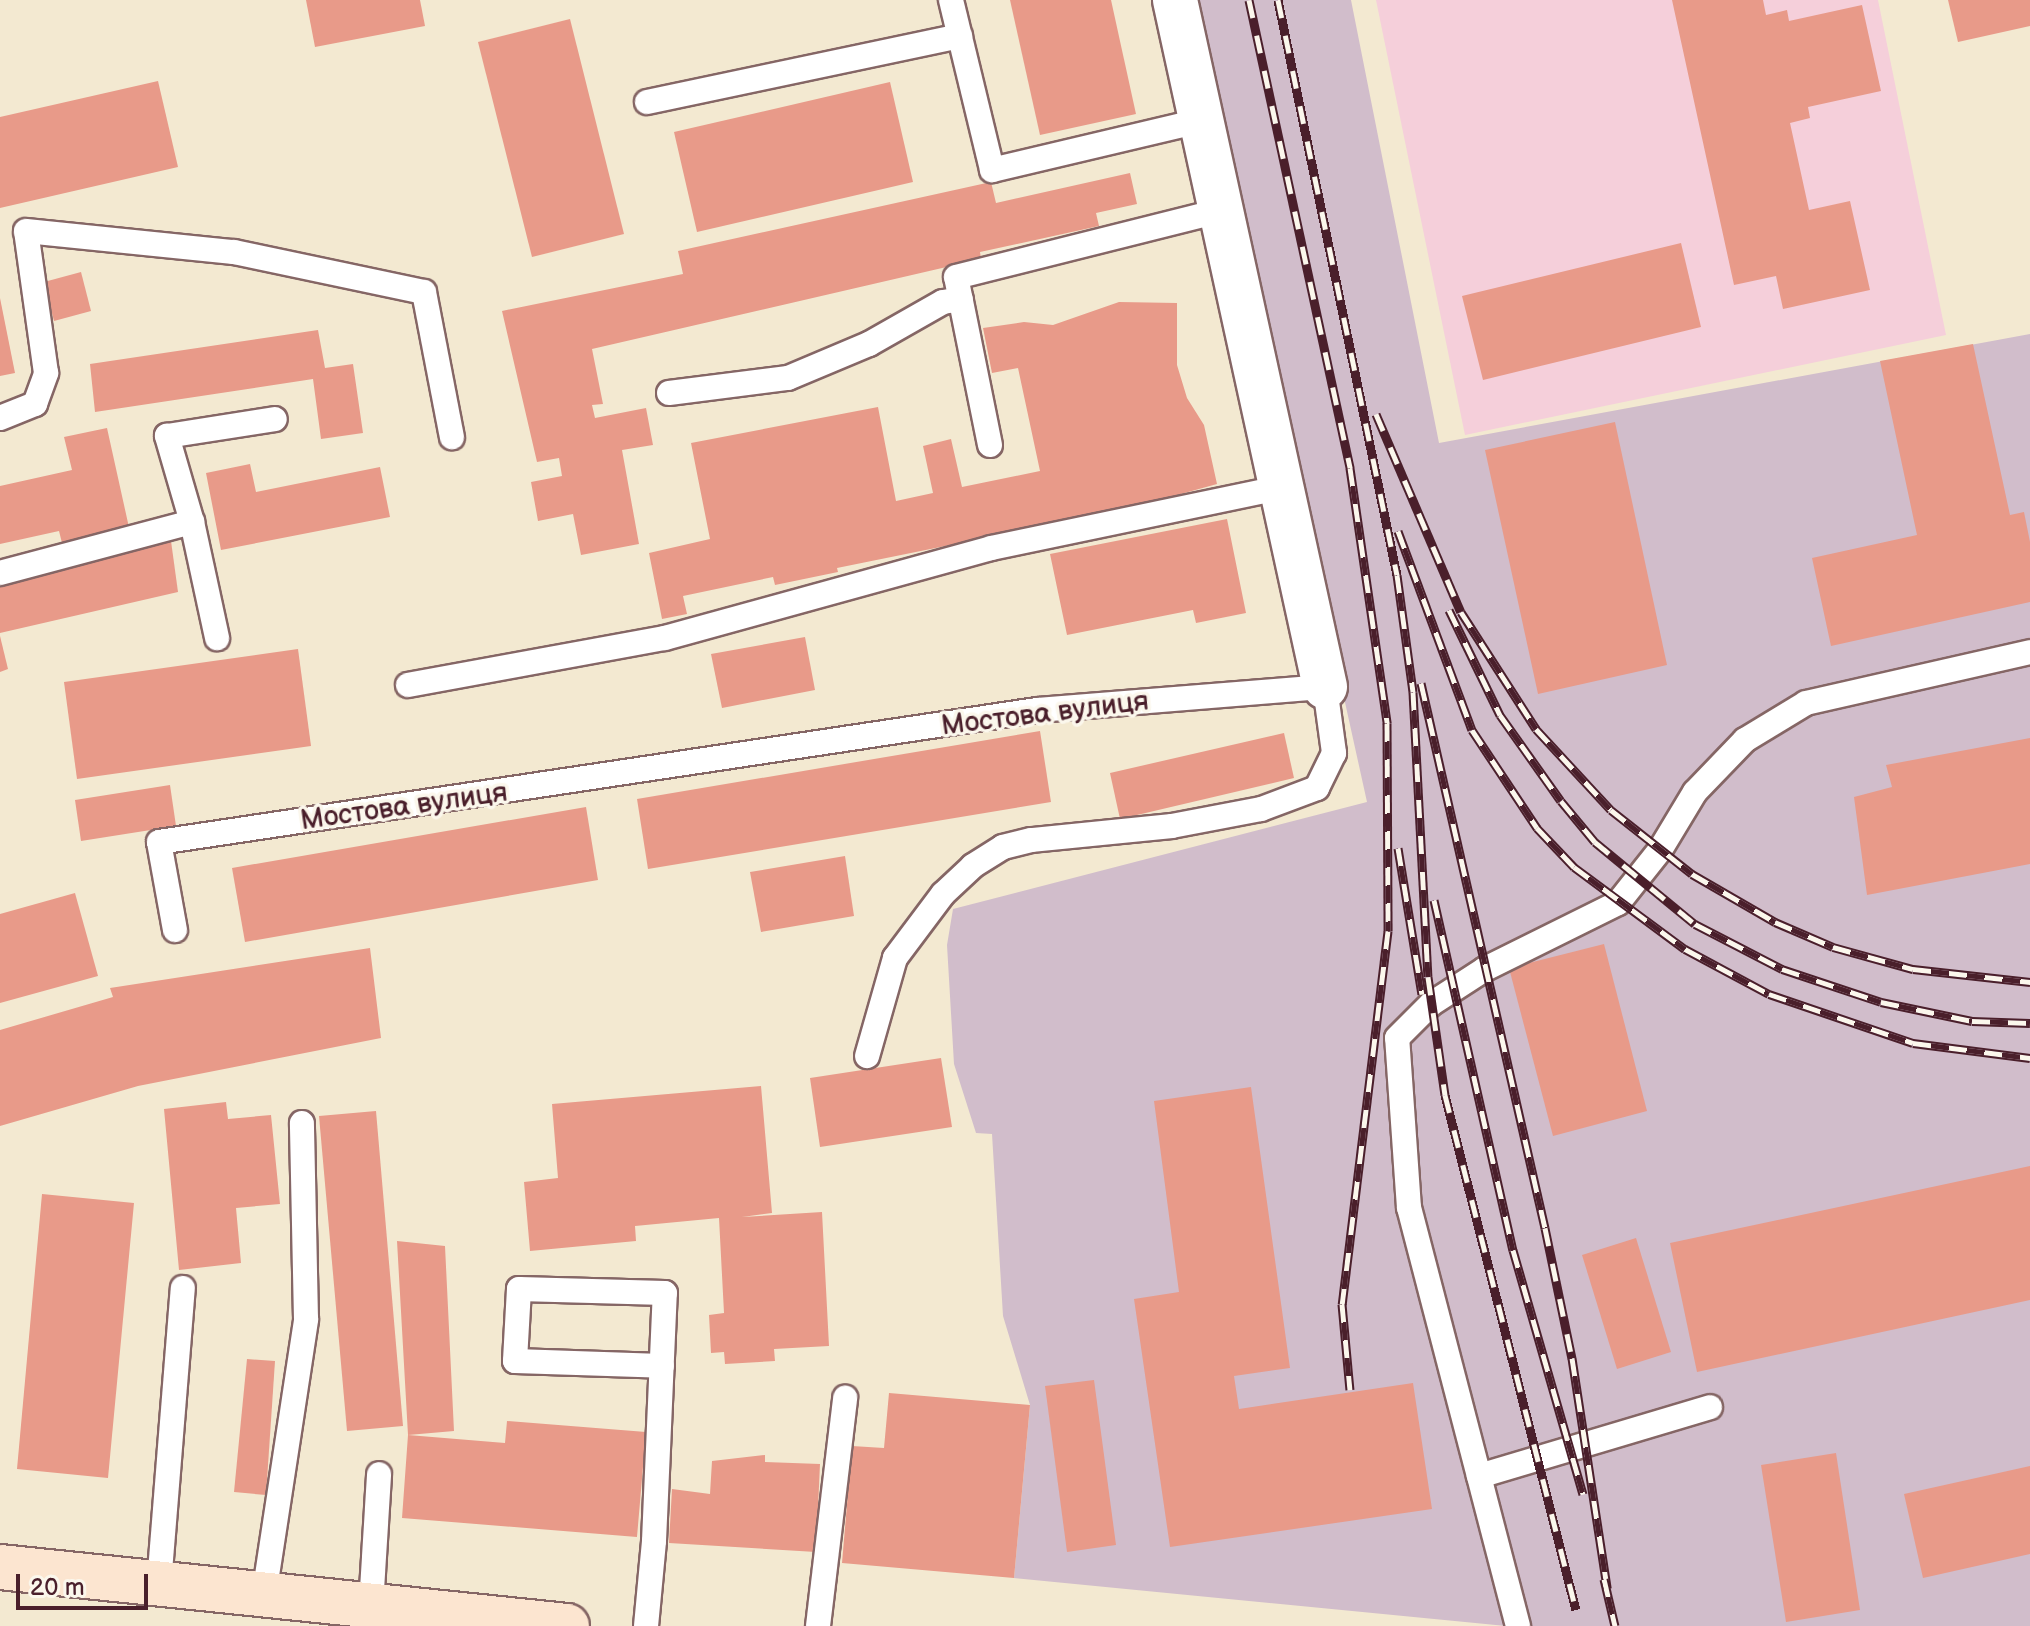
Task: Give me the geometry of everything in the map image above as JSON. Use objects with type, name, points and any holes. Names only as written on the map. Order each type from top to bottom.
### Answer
[{"type":"main road","points":[[0,1567],[371,1606],[500,1623],[567,1626]]},
{"type":"street","points":[[1175,0],[1278,488],[1325,687]]},
{"type":"lane","points":[[951,0],[992,170],[1200,121]]},
{"type":"lane","points":[[647,102],[960,36]]},
{"type":"lane","points":[[990,445],[956,277],[1219,211]]},
{"type":"lane","points":[[0,418],[35,404],[46,373],[26,231],[234,252],[424,292],[452,437]]},
{"type":"lane","points":[[669,393],[788,378],[869,344],[943,302],[961,299]]},
{"type":"lane","points":[[217,638],[192,522],[167,436],[275,419]]},
{"type":"lane","points":[[408,685],[665,638],[991,548],[1278,488]]},
{"type":"lane","points":[[0,573],[192,522]]},
{"type":"lane","points":[[1518,1626],[1409,1208],[1397,1038],[1452,989],[1618,903],[1660,850],[1695,792],[1745,740],[1806,703],[2030,652]]},
{"type":"lane","points":[[867,1056],[895,958],[943,894],[973,866],[1003,847],[1031,840],[1172,826],[1261,809],[1317,788],[1334,753],[1325,687]]},
{"type":"lane","name":"Мостова вулиця","points":[[175,930],[159,842],[1037,710],[1325,687]]},
{"type":"lane","points":[[264,1595],[306,1319],[302,1123]]},
{"type":"lane","points":[[159,1584],[183,1288]]},
{"type":"lane","points":[[646,1626],[662,1366],[665,1293],[519,1289],[515,1361],[662,1366]]},
{"type":"lane","points":[[818,1626],[845,1398]]},
{"type":"lane","points":[[1479,1476],[1710,1407]]},
{"type":"lane","points":[[371,1606],[379,1474]]},
{"type":"shaded area","points":[[1190,0],[1351,0],[1439,443],[2030,334],[2030,1626],[1506,1626],[1014,1578],[1030,1405],[1003,1316],[992,1134],[976,1133],[954,1064],[947,945],[953,909],[1367,802]]},
{"type":"shaded area","points":[[1376,0],[1878,0],[1946,335],[1465,435]]},
{"type":"building","points":[[306,0],[420,0],[425,26],[315,47]]},
{"type":"building","points":[[1010,0],[1111,0],[1136,114],[1040,135]]},
{"type":"building","points":[[1672,0],[1763,0],[1766,15],[1787,10],[1789,21],[1862,5],[1881,91],[1808,107],[1810,118],[1790,123],[1809,210],[1850,201],[1870,290],[1783,309],[1776,276],[1734,285]]},
{"type":"building","points":[[1948,0],[2030,0],[2030,26],[1958,42]]},
{"type":"building","points":[[570,19],[624,234],[532,257],[478,42]]},
{"type":"building","points":[[158,81],[178,167],[0,208],[0,117]]},
{"type":"building","points":[[890,82],[913,182],[697,232],[674,132]]},
{"type":"building","points":[[1130,173],[1137,204],[1096,213],[1099,226],[980,252],[981,259],[592,349],[603,404],[592,405],[595,418],[646,408],[653,445],[622,450],[639,544],[581,555],[573,514],[538,521],[531,482],[562,476],[559,458],[537,462],[502,311],[683,274],[678,251],[991,182],[996,203]]},
{"type":"building","points":[[1681,243],[1701,327],[1483,380],[1462,296]]},
{"type":"building","points":[[81,272],[91,311],[54,321],[44,282]]},
{"type":"building","points":[[0,298],[15,373],[0,376]]},
{"type":"building","points":[[1119,302],[1177,303],[1177,365],[1187,398],[1204,425],[1217,484],[1123,510],[837,568],[838,572],[775,585],[773,577],[683,596],[687,614],[662,619],[649,553],[710,539],[691,443],[878,407],[896,501],[933,493],[923,446],[951,439],[962,487],[1040,471],[1018,368],[992,373],[983,328],[1024,322],[1053,325]]},
{"type":"building","points":[[318,330],[325,368],[353,364],[363,433],[321,439],[313,379],[95,412],[90,364]]},
{"type":"building","points":[[1973,344],[2010,515],[2024,512],[2030,542],[2030,602],[1831,646],[1812,558],[1917,535],[1880,361]]},
{"type":"building","points":[[1615,422],[1667,665],[1538,694],[1485,450]]},
{"type":"building","points":[[107,428],[130,532],[63,547],[59,531],[0,544],[0,486],[72,470],[64,437]]},
{"type":"building","points":[[250,464],[256,492],[380,467],[390,517],[221,550],[206,473]]},
{"type":"building","points":[[1227,519],[1246,613],[1196,623],[1193,610],[1067,635],[1050,554]]},
{"type":"building","points":[[171,541],[178,592],[0,633],[0,585]]},
{"type":"building","points":[[0,636],[8,669],[0,672]]},
{"type":"building","points":[[805,637],[815,690],[722,708],[711,654]]},
{"type":"building","points":[[298,649],[311,746],[77,779],[64,682]]},
{"type":"building","points":[[1040,731],[1051,802],[648,869],[637,799]]},
{"type":"building","points":[[1284,733],[1294,778],[1120,819],[1110,773]]},
{"type":"building","points":[[2030,738],[2030,864],[1867,895],[1854,797],[1892,787],[1886,765]]},
{"type":"building","points":[[170,785],[176,826],[81,841],[75,800]]},
{"type":"building","points":[[586,807],[598,880],[245,942],[232,868]]},
{"type":"building","points":[[845,856],[854,916],[761,932],[750,872]]},
{"type":"building","points":[[75,893],[98,976],[0,1003],[0,914]]},
{"type":"building","points":[[1604,944],[1647,1111],[1553,1136],[1509,968]]},
{"type":"building","points":[[370,948],[381,1038],[138,1086],[0,1126],[0,1030],[113,997],[110,988]]},
{"type":"building","points":[[941,1058],[952,1127],[820,1147],[810,1078]]},
{"type":"building","points":[[761,1086],[772,1213],[742,1217],[822,1212],[829,1346],[774,1349],[775,1361],[725,1364],[724,1352],[711,1353],[709,1315],[724,1313],[719,1218],[635,1226],[636,1241],[530,1251],[524,1182],[558,1178],[552,1104]]},
{"type":"building","points":[[1251,1087],[1290,1368],[1234,1376],[1239,1409],[1413,1383],[1432,1509],[1170,1547],[1134,1299],[1179,1292],[1154,1101]]},
{"type":"building","points":[[226,1102],[228,1119],[271,1115],[280,1204],[236,1208],[241,1263],[179,1270],[164,1109]]},
{"type":"building","points":[[376,1111],[403,1426],[347,1431],[319,1116]]},
{"type":"building","points":[[2030,1166],[2030,1300],[1697,1372],[1670,1243]]},
{"type":"building","points":[[42,1194],[134,1203],[108,1478],[17,1469]]},
{"type":"building","points":[[1636,1238],[1671,1352],[1617,1369],[1582,1255]]},
{"type":"building","points":[[397,1241],[445,1246],[454,1431],[408,1435]]},
{"type":"building","points":[[247,1359],[275,1361],[266,1495],[234,1492]]},
{"type":"building","points":[[1094,1380],[1116,1545],[1067,1552],[1045,1386]]},
{"type":"building","points":[[889,1393],[1030,1405],[1014,1578],[842,1563],[852,1446],[884,1448]]},
{"type":"building","points":[[507,1421],[646,1432],[637,1537],[402,1518],[408,1435],[505,1443]]},
{"type":"building","points":[[1836,1453],[1860,1610],[1786,1622],[1761,1465]]},
{"type":"building","points":[[765,1455],[765,1462],[820,1464],[816,1552],[669,1543],[672,1489],[710,1494],[712,1461]]},
{"type":"building","points":[[2030,1466],[2030,1554],[1923,1578],[1904,1494]]},
{"type":"railway","points":[[1249,0],[1350,468],[1387,723],[1388,931],[1342,1304],[1350,1390]]},
{"type":"railway","points":[[1278,0],[1397,575],[1413,692],[1428,977],[1445,1095],[1576,1610]]},
{"type":"railway","points":[[1376,414],[1461,612],[1536,729],[1611,810],[1692,874],[1775,922],[1833,947],[1913,969],[2030,982]]},
{"type":"railway","points":[[1398,531],[1472,730],[1537,828],[1574,867],[1685,949],[1769,994],[1913,1043],[2030,1058]]},
{"type":"railway","points":[[1449,610],[1500,715],[1561,801],[1595,842],[1695,924],[1782,969],[1881,1002],[1972,1021],[2030,1023]]},
{"type":"railway","points":[[1421,683],[1572,1358],[1607,1588]]},
{"type":"railway","points":[[1398,848],[1422,994]]},
{"type":"railway","points":[[1434,900],[1513,1250],[1583,1494]]},
{"type":"railway","points":[[1604,1579],[1615,1626]]}]
